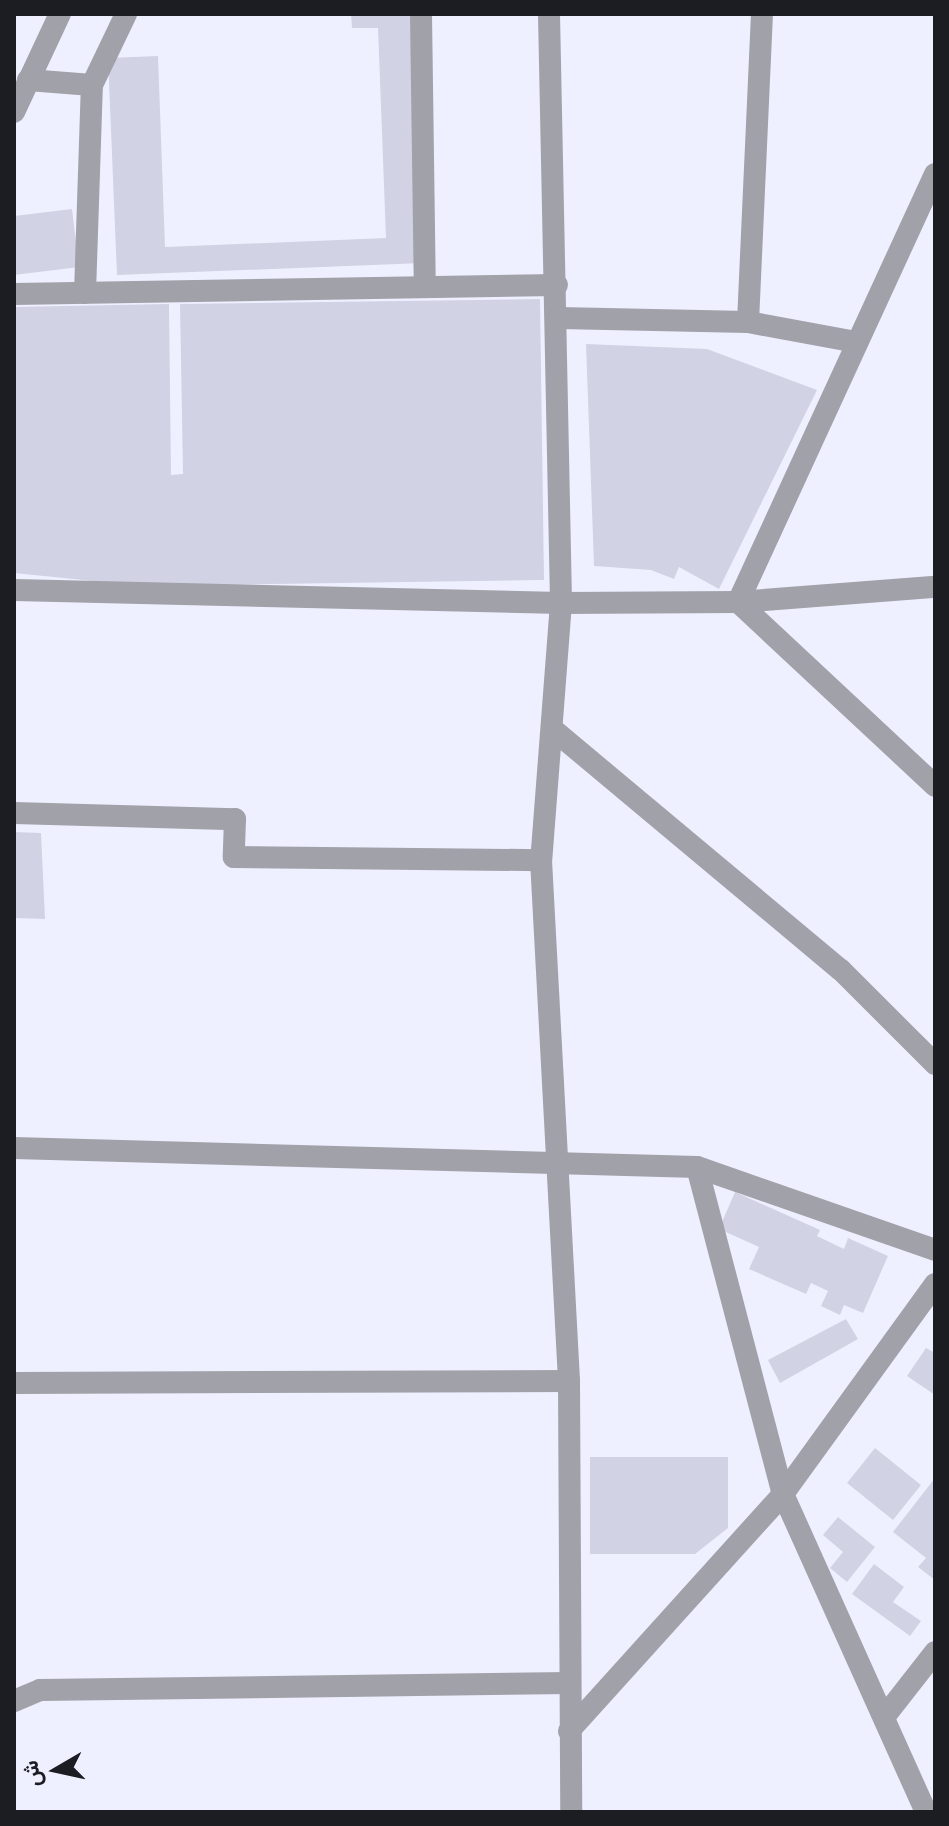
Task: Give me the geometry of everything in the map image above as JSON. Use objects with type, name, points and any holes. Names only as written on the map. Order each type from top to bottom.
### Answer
[{"type":"street","points":[[14,112],[60,14]]},
{"type":"street","points":[[85,293],[92,85],[126,14]]},
{"type":"street","points":[[421,14],[425,287]]},
{"type":"street","points":[[549,14],[559,318],[561,603],[556,732],[541,860],[569,1381],[571,1812]]},
{"type":"street","points":[[748,322],[762,14]]},
{"type":"street","points":[[28,80],[92,85]]},
{"type":"street","points":[[738,602],[935,174]]},
{"type":"street","points":[[14,294],[557,285]]},
{"type":"street","points":[[559,318],[748,322],[856,342]]},
{"type":"street","points":[[14,590],[561,603],[738,602],[934,586]]},
{"type":"street","points":[[738,602],[935,786]]},
{"type":"street","points":[[556,732],[841,970],[935,1064]]},
{"type":"street","points":[[14,813],[235,819],[234,857],[541,860]]},
{"type":"street","points":[[14,1148],[557,1159],[697,1167],[935,1250]]},
{"type":"street","points":[[697,1167],[783,1494],[926,1812]]},
{"type":"street","points":[[569,1731],[783,1494],[935,1284]]},
{"type":"street","points":[[14,1383],[569,1381]]},
{"type":"street","points":[[885,1716],[935,1652]]},
{"type":"street","points":[[14,1701],[40,1690],[569,1683]]},
{"type":"building","points":[[351,14],[413,14],[423,263],[117,275],[108,58],[158,56],[165,247],[386,238],[378,28],[352,28]]},
{"type":"building","points":[[72,209],[79,267],[14,275],[14,216]]},
{"type":"building","points":[[540,299],[544,580],[143,586],[14,573],[14,307],[169,304],[171,475],[183,474],[180,304]]},
{"type":"building","points":[[586,344],[707,349],[817,390],[719,589],[679,567],[674,579],[651,570],[594,566]]},
{"type":"building","points":[[14,832],[41,833],[45,919],[14,918]]},
{"type":"building","points":[[735,1192],[820,1230],[817,1236],[844,1249],[848,1238],[888,1256],[863,1313],[844,1305],[840,1315],[821,1306],[828,1291],[811,1283],[806,1294],[749,1269],[759,1247],[719,1229]]},
{"type":"building","points":[[846,1319],[858,1339],[780,1383],[768,1360]]},
{"type":"building","points":[[926,1348],[935,1353],[935,1395],[907,1376]]},
{"type":"building","points":[[875,1448],[921,1485],[893,1520],[847,1483]]},
{"type":"building","points":[[590,1457],[728,1457],[728,1528],[695,1554],[590,1554]]},
{"type":"building","points":[[935,1478],[935,1580],[918,1567],[926,1558],[893,1532]]},
{"type":"building","points":[[838,1517],[875,1547],[847,1582],[830,1568],[843,1552],[823,1535]]},
{"type":"building","points":[[874,1564],[904,1587],[893,1602],[921,1621],[910,1636],[852,1594]]}]
